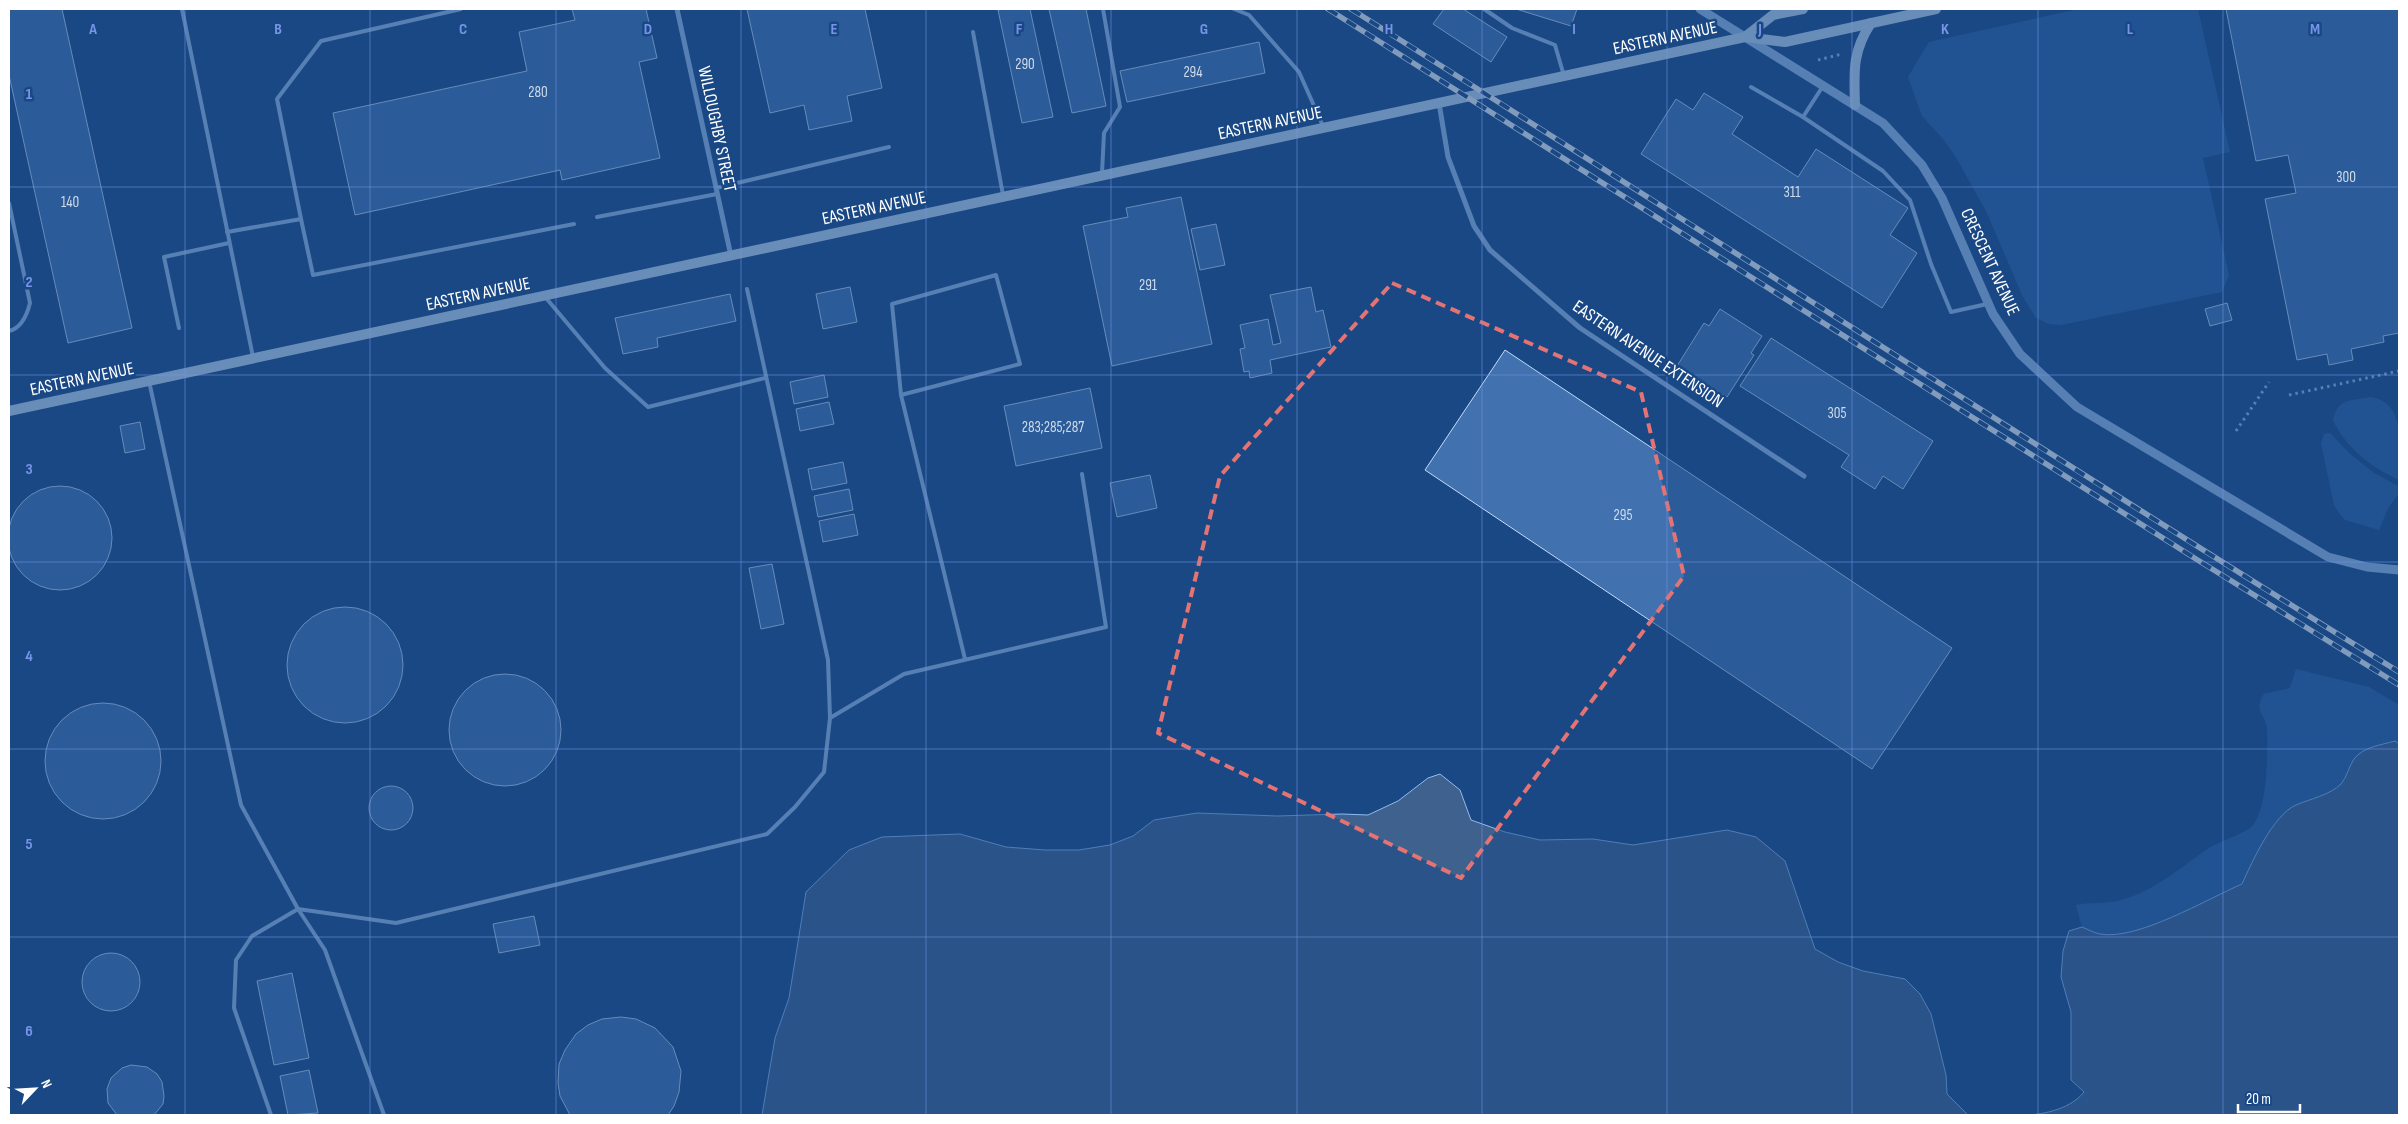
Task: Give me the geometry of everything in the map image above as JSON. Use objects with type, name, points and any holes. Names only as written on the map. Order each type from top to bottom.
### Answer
[{"type":"main road","name":"EASTERN AVENUE","points":[[1745,37],[1773,15],[1803,9]]},
{"type":"main road","name":"EASTERN AVENUE","points":[[9,411],[1745,37],[1786,42],[1934,9]]},
{"type":"main road","points":[[1855,106],[1854,66],[1861,39],[1871,23]]},
{"type":"street","name":"WILLOUGHBY STREET","points":[[677,9],[731,256]]},
{"type":"street","name":"CRESCENT AVENUE","points":[[1700,9],[1883,123],[1922,165],[1942,198],[1988,303],[2020,354],[2077,407],[2328,557],[2367,568],[2399,570]]},
{"type":"street","name":"EASTERN AVENUE EXTENSION","points":[[1439,103],[1448,157],[1474,226],[1490,250],[1580,328],[1804,476]]},
{"type":"lane","points":[[182,9],[253,359]]},
{"type":"lane","points":[[461,9],[321,41],[277,99],[313,274],[574,224]]},
{"type":"lane","points":[[1102,176],[1104,133],[1120,106],[1103,9]]},
{"type":"lane","points":[[1234,9],[1249,15],[1299,72],[1323,128]]},
{"type":"lane","points":[[1484,9],[1512,28],[1555,45],[1564,76]]},
{"type":"lane","points":[[973,32],[1003,197]]},
{"type":"lane","points":[[1803,117],[1824,85]]},
{"type":"lane","points":[[1751,87],[1803,117],[1883,171],[1910,200],[1931,264],[1952,312],[1988,303]]},
{"type":"lane","points":[[597,217],[717,191],[889,147]]},
{"type":"lane","points":[[9,202],[30,303],[26,318],[14,330],[9,331]]},
{"type":"lane","points":[[227,232],[301,219]]},
{"type":"lane","points":[[179,328],[164,257],[230,243]]},
{"type":"lane","points":[[901,395],[1020,364],[996,275],[892,304],[901,395],[965,660]]},
{"type":"lane","points":[[271,1115],[234,1008],[236,960],[252,936],[298,909],[396,924],[767,834],[795,807],[824,772],[830,718],[828,660],[747,289]]},
{"type":"lane","points":[[544,296],[605,368],[648,407],[765,378]]},
{"type":"lane","points":[[149,381],[241,805],[298,909],[325,950],[384,1115]]},
{"type":"lane","points":[[830,718],[904,674],[1106,627],[1082,474]]},
{"type":"path","points":[[1828,53],[1831,58]]},
{"type":"path","points":[[1818,60],[1848,53]]},
{"type":"path","points":[[2289,395],[2399,371]]},
{"type":"path","points":[[2236,431],[2269,382]]},
{"type":"highlighted area","points":[[1392,283],[1641,392],[1684,576],[1461,878],[1158,733],[1220,476]]},
{"type":"shaded area","points":[[2079,9],[2198,9],[2230,152],[2203,158],[2229,275],[2222,292],[2061,325],[2049,324],[2036,318],[2023,297],[1986,211],[1957,159],[1944,140],[1922,116],[1908,77],[1929,42]]},
{"type":"shaded area","points":[[2371,397],[2383,401],[2396,418],[2400,442],[2399,480],[2360,456],[2338,430],[2333,420],[2335,413],[2342,404],[2352,400]]},
{"type":"shaded area","points":[[2330,433],[2350,454],[2374,473],[2398,486],[2399,493],[2388,508],[2379,530],[2345,520],[2334,505],[2321,443],[2324,434]]},
{"type":"shaded area","points":[[2296,669],[2369,687],[2399,705],[2399,1097],[2071,1080],[2071,1012],[2061,977],[2063,951],[2069,931],[2082,927],[2076,905],[2116,901],[2145,891],[2209,848],[2241,833],[2255,823],[2263,797],[2267,763],[2267,733],[2266,723],[2260,709],[2261,700],[2264,694],[2290,688]]},
{"type":"shaded area","points":[[2395,741],[2399,744],[2399,1115],[2030,1115],[2059,1109],[2079,1098],[2084,1092],[2071,1080],[2071,1012],[2061,977],[2063,951],[2069,931],[2082,927],[2100,934],[2133,931],[2172,917],[2242,884],[2264,840],[2287,810],[2336,788],[2343,781],[2354,759],[2362,752]]},
{"type":"shaded area","points":[[1440,774],[1460,790],[1471,820],[1505,832],[1540,840],[1593,839],[1633,845],[1727,830],[1756,837],[1785,861],[1815,949],[1838,962],[1863,971],[1905,979],[1920,994],[1931,1014],[1946,1075],[1947,1094],[1968,1115],[762,1115],[775,1038],[789,998],[806,892],[849,850],[882,837],[960,834],[1006,847],[1079,850],[1110,845],[1133,836],[1154,820],[1197,813],[1277,816],[1368,815],[1398,801],[1428,778]]},
{"type":"building","points":[[9,9],[62,9],[132,328],[68,343],[9,75]]},
{"type":"building","points":[[572,9],[646,9],[657,58],[639,62],[660,158],[562,180],[560,170],[355,215],[333,113],[527,71],[519,32],[575,20]]},
{"type":"building","points":[[747,9],[865,9],[882,88],[847,96],[852,121],[809,130],[804,105],[770,113]]},
{"type":"building","points":[[1030,9],[1053,117],[1022,123],[998,10]]},
{"type":"building","points":[[1049,9],[1086,9],[1106,106],[1072,113]]},
{"type":"building","points":[[1444,9],[1463,9],[1507,37],[1491,62],[1433,24]]},
{"type":"building","points":[[1516,9],[1577,9],[1571,26]]},
{"type":"building","points":[[2226,9],[2399,9],[2399,333],[2383,336],[2384,342],[2351,349],[2353,360],[2329,365],[2327,354],[2297,360],[2265,199],[2296,193],[2288,155],[2256,161]]},
{"type":"building","points":[[1259,42],[1265,73],[1127,102],[1120,71]]},
{"type":"building","points":[[1704,93],[1743,117],[1732,134],[1798,177],[1816,149],[1908,208],[1890,235],[1917,253],[1882,308],[1641,154],[1676,99],[1693,110]]},
{"type":"building","points":[[1181,197],[1212,344],[1112,366],[1083,226],[1128,217],[1126,208]]},
{"type":"building","points":[[1216,224],[1225,265],[1200,270],[1191,229]]},
{"type":"building","points":[[850,287],[857,322],[823,329],[816,294]]},
{"type":"building","points":[[1311,287],[1316,312],[1323,310],[1331,347],[1270,360],[1272,373],[1250,378],[1249,371],[1244,372],[1240,349],[1245,348],[1240,325],[1268,319],[1273,345],[1281,343],[1270,295]]},
{"type":"building","points":[[730,294],[736,321],[657,338],[658,347],[623,354],[615,318]]},
{"type":"building","points":[[2227,303],[2232,320],[2210,326],[2205,309]]},
{"type":"building","points":[[1720,309],[1762,336],[1751,353],[1754,355],[1727,397],[1677,366],[1704,323],[1709,326]]},
{"type":"building","points":[[1771,338],[1933,441],[1903,489],[1883,476],[1875,489],[1841,467],[1849,455],[1740,386]]},
{"type":"building","points":[[1505,350],[1952,648],[1872,769],[1425,470]]},
{"type":"building","points":[[824,375],[828,397],[794,404],[790,382]]},
{"type":"building","points":[[1090,388],[1102,448],[1016,466],[1004,406]]},
{"type":"building","points":[[829,402],[834,424],[800,431],[796,409]]},
{"type":"building","points":[[140,422],[145,449],[125,453],[120,426]]},
{"type":"building","points":[[843,462],[847,483],[812,490],[808,469]]},
{"type":"building","points":[[1150,475],[1157,508],[1117,517],[1110,483]]},
{"type":"building","points":[[60,486],[80,490],[97,501],[108,518],[112,538],[108,558],[97,575],[80,586],[60,590],[40,586],[23,575],[12,558],[8,538],[12,518],[23,501],[40,490]]},
{"type":"building","points":[[849,489],[853,510],[818,517],[814,496]]},
{"type":"building","points":[[854,514],[858,535],[823,542],[819,521]]},
{"type":"building","points":[[772,564],[784,624],[761,629],[749,568]]},
{"type":"building","points":[[345,607],[367,611],[377,616],[386,624],[394,633],[399,643],[403,665],[399,687],[394,697],[386,706],[377,714],[367,719],[345,723],[323,719],[313,714],[304,706],[296,697],[291,687],[287,665],[291,643],[296,633],[304,624],[313,616],[323,611]]},
{"type":"building","points":[[505,674],[527,678],[545,690],[557,708],[561,730],[557,752],[545,770],[527,782],[505,786],[483,782],[465,770],[453,752],[449,730],[453,708],[465,690],[483,678]]},
{"type":"building","points":[[103,703],[125,707],[135,712],[144,720],[152,729],[157,739],[161,761],[157,783],[152,793],[144,802],[135,810],[125,815],[103,819],[81,815],[71,810],[62,802],[54,793],[49,783],[45,761],[49,739],[54,729],[62,720],[71,712],[81,707]]},
{"type":"building","points":[[395,786],[407,792],[412,799],[412,817],[407,824],[400,829],[387,830],[379,827],[372,820],[369,804],[372,796],[379,789]]},
{"type":"building","points":[[534,916],[540,945],[499,953],[493,924]]},
{"type":"building","points":[[111,953],[122,955],[135,966],[140,982],[138,993],[127,1006],[111,1011],[100,1009],[87,998],[82,982],[84,971],[95,958]]},
{"type":"building","points":[[292,973],[309,1058],[274,1065],[257,981]]},
{"type":"building","points":[[621,1017],[636,1019],[655,1028],[673,1047],[681,1071],[679,1092],[674,1106],[668,1115],[570,1115],[560,1096],[558,1083],[559,1064],[565,1050],[576,1034],[588,1025],[602,1019]]},
{"type":"building","points":[[131,1065],[147,1067],[157,1074],[162,1082],[163,1104],[154,1115],[117,1115],[108,1103],[107,1089],[111,1078],[122,1068]]},
{"type":"building","points":[[309,1070],[318,1113],[288,1115],[280,1076]]},
{"type":"railway","points":[[1328,9],[2196,559],[2399,685]]},
{"type":"railway","points":[[1351,9],[2136,508],[2399,672]]}]
